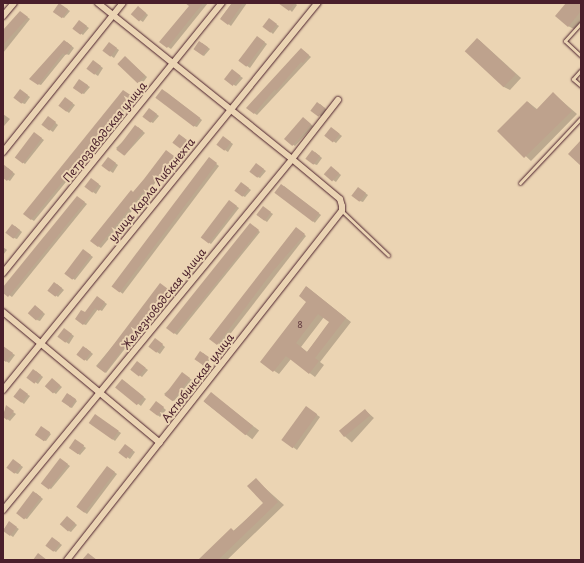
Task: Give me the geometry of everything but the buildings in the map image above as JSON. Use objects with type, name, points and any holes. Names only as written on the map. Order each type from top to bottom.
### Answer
[{"type":"street","points":[[3,16],[14,3]]},
{"type":"street","points":[[98,3],[231,109],[340,199],[342,208]]},
{"type":"street","points":[[3,152],[123,3]]},
{"type":"street","name":"Петрозаводская улица","points":[[3,273],[222,3]]},
{"type":"street","name":"улица Карла Либкнехта","points":[[3,390],[318,3]]},
{"type":"street","name":"Железноводская улица","points":[[3,510],[292,159],[338,100]]},
{"type":"street","name":"Актюбинская улица","points":[[68,560],[342,208]]},
{"type":"street","points":[[3,312],[160,442]]},
{"type":"lane","points":[[581,23],[565,41],[581,56]]},
{"type":"lane","points":[[581,70],[573,79],[581,86]]},
{"type":"lane","points":[[520,183],[581,118]]},
{"type":"lane","points":[[342,208],[388,255]]}]
